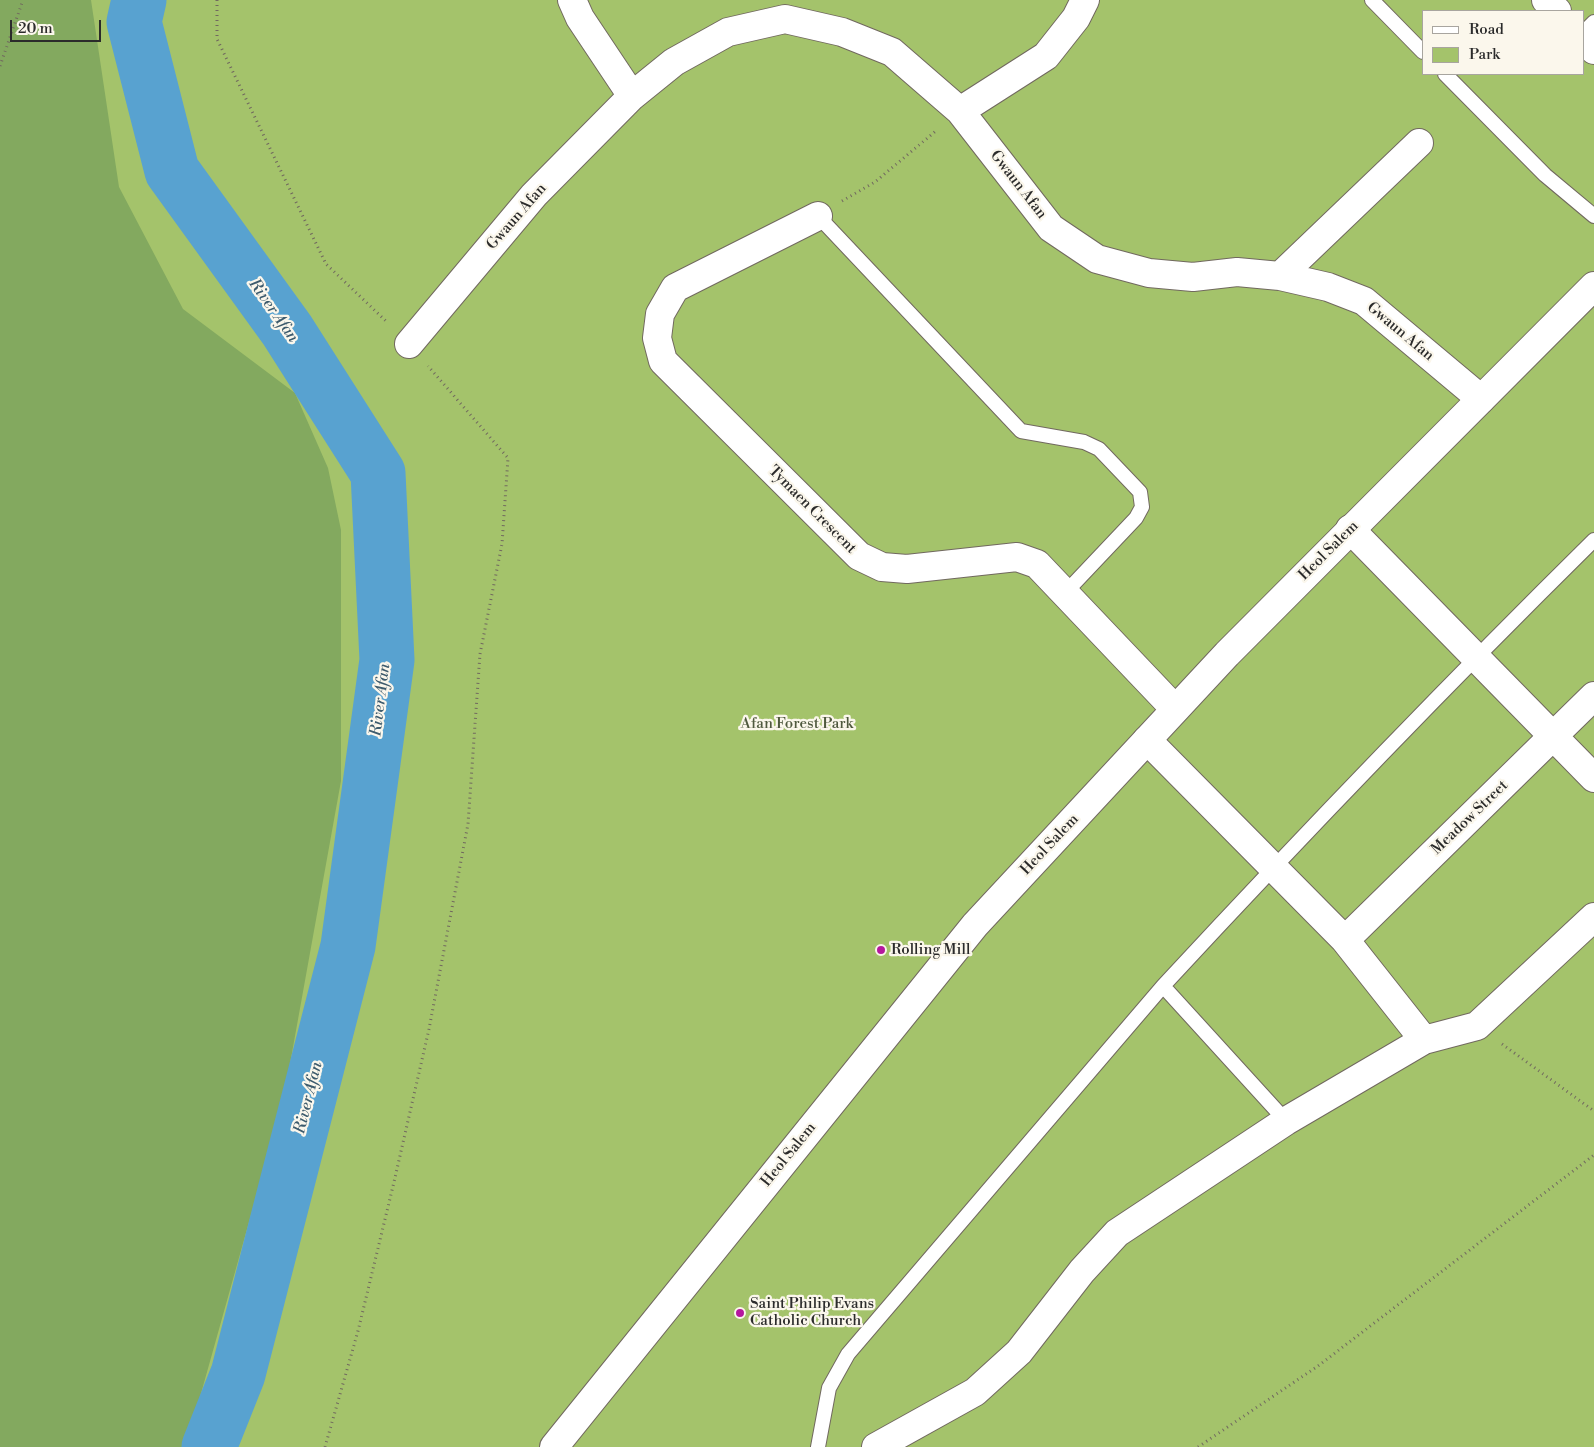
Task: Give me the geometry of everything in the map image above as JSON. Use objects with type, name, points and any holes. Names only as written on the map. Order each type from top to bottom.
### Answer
[{"type":"street","points":[[572,0],[580,18],[632,96]]},
{"type":"street","points":[[960,110],[1046,56],[1076,18],[1085,0]]},
{"type":"street","points":[[1546,0],[1556,10]]},
{"type":"street","name":"Gwaun Afan","points":[[410,344],[534,195],[632,96],[674,62],[728,32],[784,10],[892,52],[960,110],[1052,228],[1097,259],[1158,274],[1192,278],[1237,272],[1280,276],[1328,287],[1364,301],[1481,398]]},
{"type":"street","points":[[1584,40],[1594,50]]},
{"type":"street","points":[[1280,276],[1419,143]]},
{"type":"street","name":"Tymaen Crescent","points":[[818,216],[675,288],[660,314],[657,338],[663,361],[859,556],[882,567],[907,569],[1017,557],[1037,564],[1066,592],[1175,709]]},
{"type":"street","name":"Heol Salem","points":[[554,1447],[975,925],[1226,654],[1594,286]]},
{"type":"street","points":[[1350,529],[1594,778]]},
{"type":"street","name":"Meadow Street","points":[[1345,940],[1594,696]]},
{"type":"street","points":[[1147,740],[1345,940],[1424,1040]]},
{"type":"street","points":[[876,1447],[975,1392],[1019,1352],[1082,1271],[1116,1233],[1286,1121],[1424,1040],[1477,1026],[1594,917]]},
{"type":"lane","points":[[1372,0],[1422,51]]},
{"type":"lane","points":[[1584,32],[1594,22]]},
{"type":"lane","points":[[1446,75],[1545,175],[1594,216]]},
{"type":"lane","points":[[818,216],[1020,431],[1084,442],[1099,449],[1140,492],[1142,507],[1136,518],[1066,592]]},
{"type":"lane","points":[[818,1447],[829,1388],[848,1354],[1163,986],[1475,657],[1594,540]]},
{"type":"lane","points":[[1163,986],[1286,1121]]},
{"type":"path","points":[[0,66],[24,0]]},
{"type":"path","points":[[217,0],[217,39],[326,264],[410,344],[508,458],[502,544],[480,654],[468,824],[434,1000],[358,1331],[325,1447]]},
{"type":"path","points":[[818,216],[875,182],[960,110]]},
{"type":"path","points":[[1477,1026],[1594,1112]]},
{"type":"path","points":[[1198,1447],[1318,1366],[1594,1155]]},
{"type":"green space","name":"Afan Forest Park","points":[[0,0],[1594,0],[1594,1447],[0,1447]]},
{"type":"green space","points":[[0,0],[91,0],[119,187],[183,309],[295,393],[328,468],[341,530],[341,781],[284,1097],[186,1447],[0,1447]]},
{"type":"waterway","name":"River Afan","points":[[139,0],[134,22],[172,171],[287,330],[378,473],[387,660],[348,946],[238,1374],[209,1447]]},
{"type":"place","name":"Rolling Mill","points":[[881,950]]},
{"type":"place","name":"Saint Philip Evans Catholic Church","points":[[740,1313]]}]
